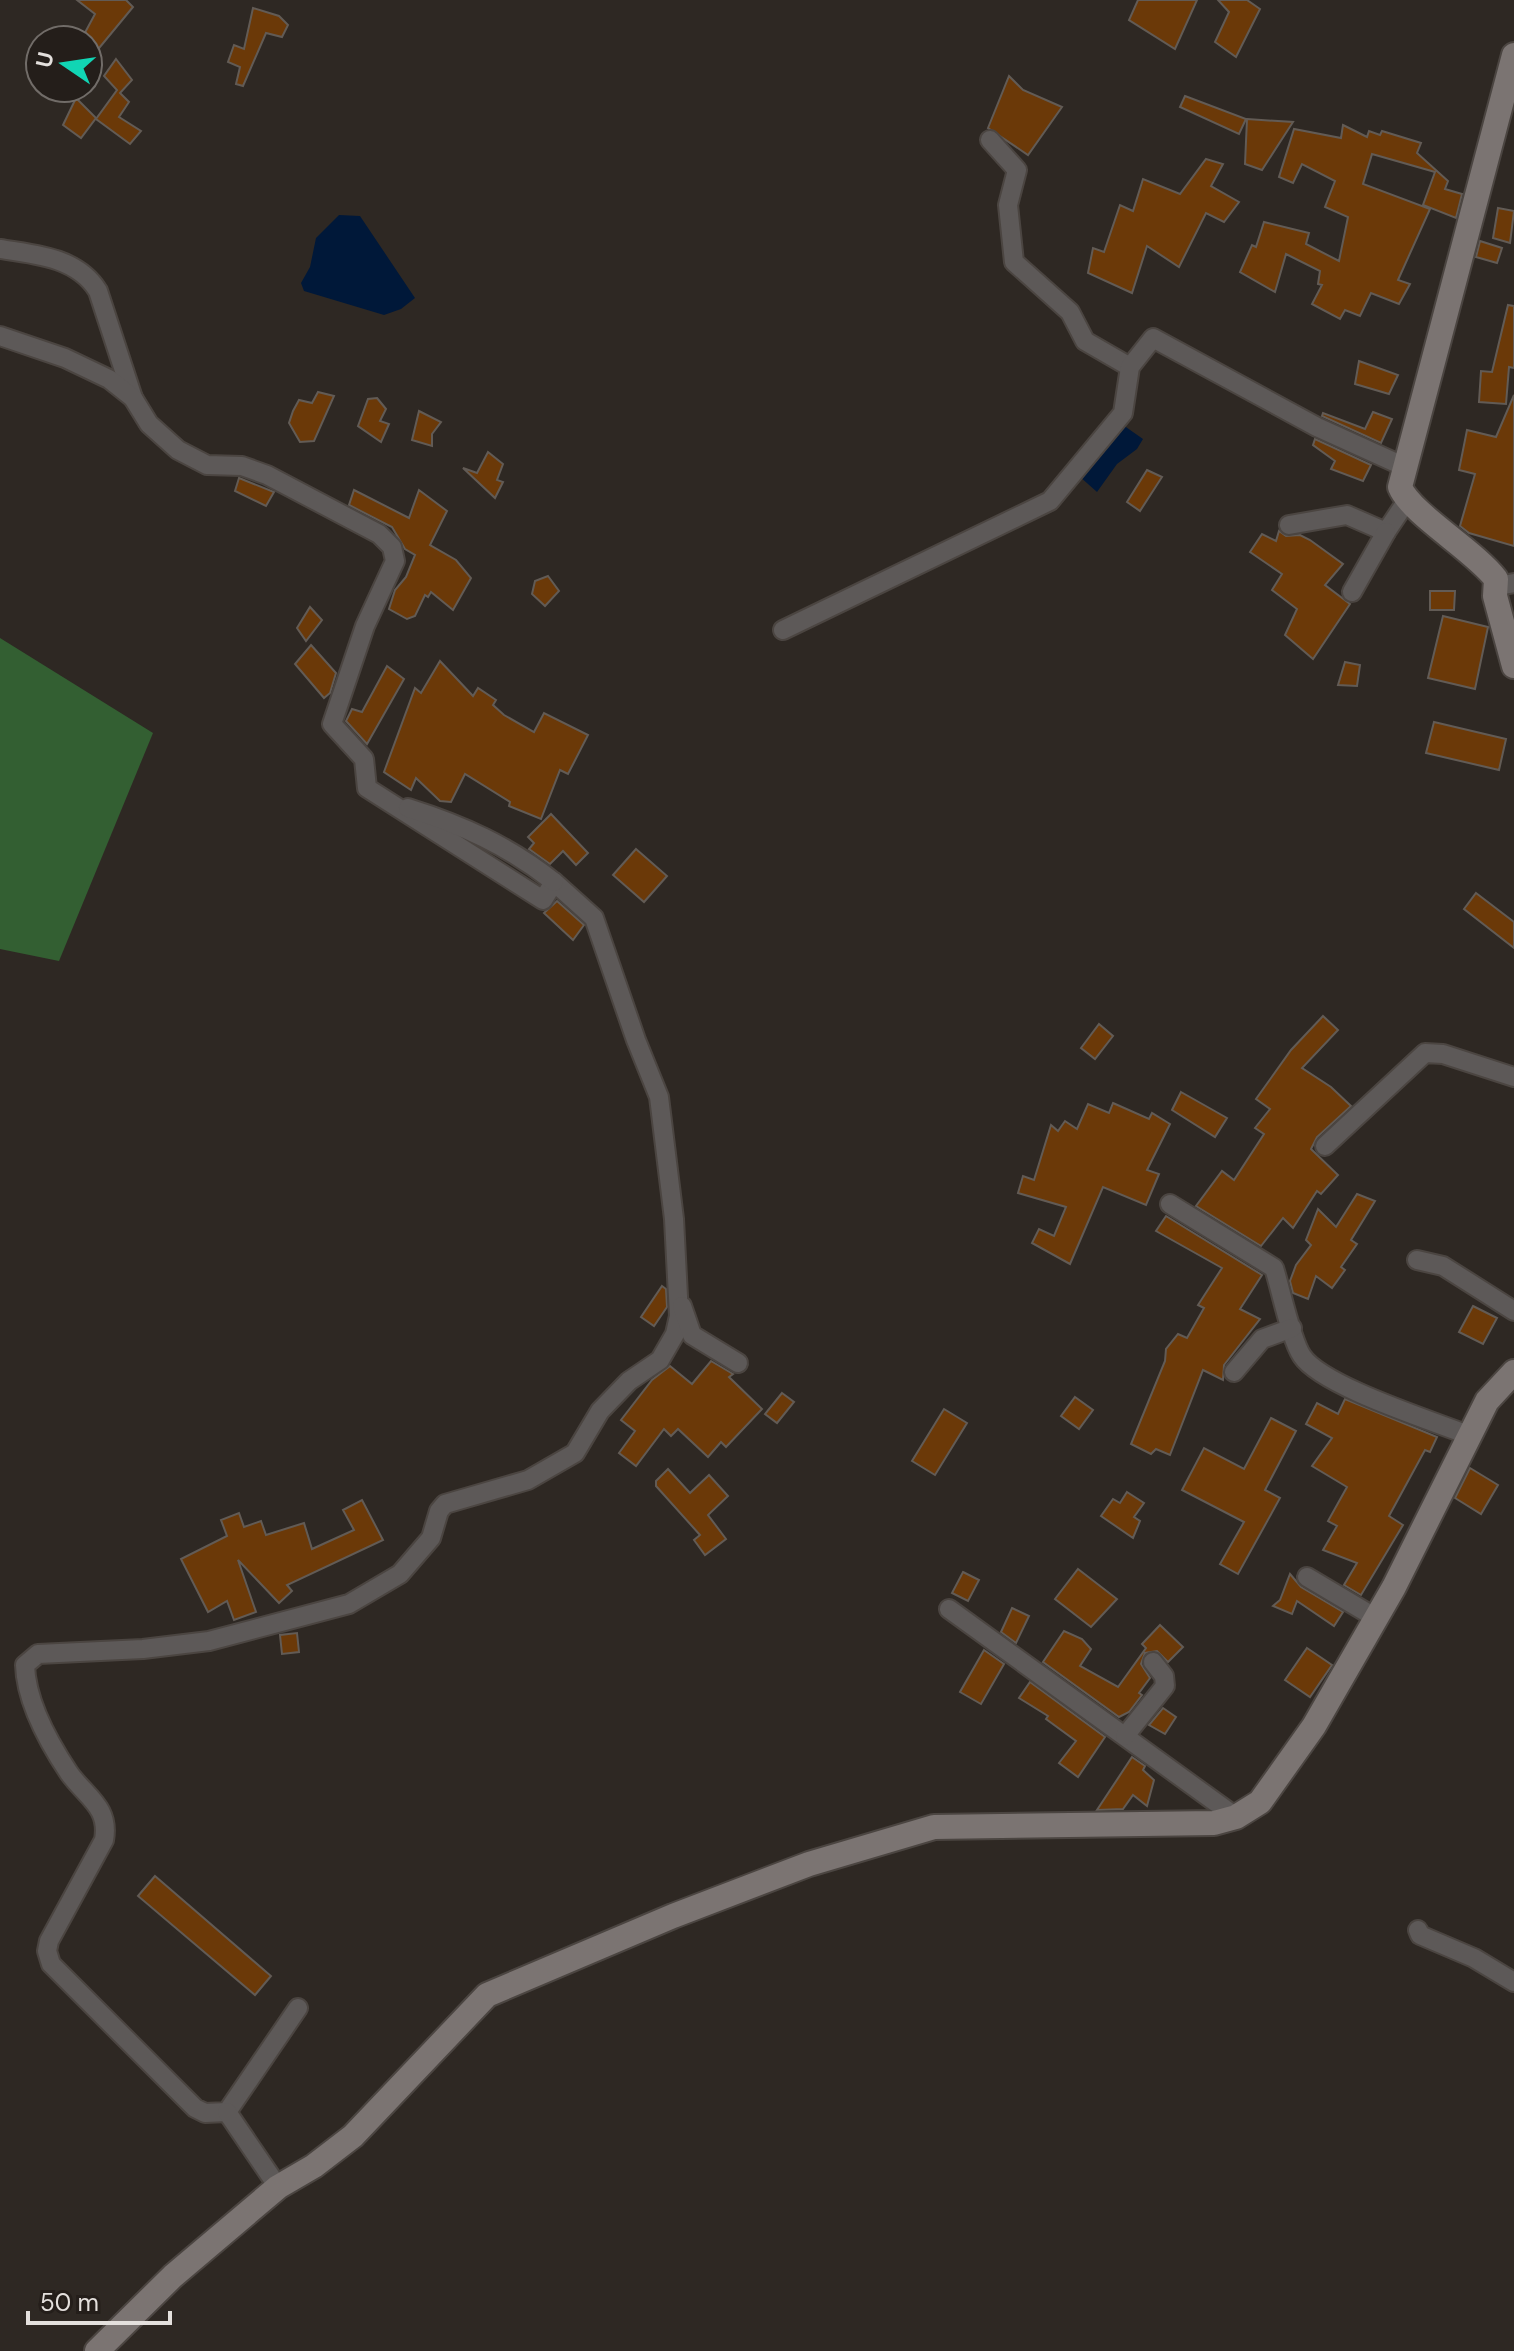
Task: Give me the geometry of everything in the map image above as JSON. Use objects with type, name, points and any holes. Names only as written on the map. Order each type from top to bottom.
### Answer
[{"type":"street","points":[[1514,55],[1403,466],[1400,487],[1408,499],[1506,585],[1495,596],[1514,666]]},
{"type":"street","points":[[990,140],[1017,170],[1008,205],[1014,262],[1070,312],[1085,341],[1130,367]]},
{"type":"street","points":[[0,249],[42,255],[78,270],[90,279],[98,291],[133,398],[149,424],[178,450],[207,465],[242,466],[267,475],[379,534],[392,547],[395,561],[365,626],[332,724],[364,759],[367,788],[543,900],[554,882]]},
{"type":"street","points":[[0,336],[65,358],[109,379],[133,398]]},
{"type":"street","points":[[783,630],[1050,501],[1123,413],[1130,367],[1149,341],[1157,339],[1317,427],[1403,466]]},
{"type":"street","points":[[1352,592],[1408,499]]},
{"type":"street","points":[[1289,525],[1347,515],[1386,532]]},
{"type":"street","points":[[227,2112],[205,2113],[195,2108],[51,1964],[47,1951],[49,1941],[104,1840],[106,1825],[97,1803],[70,1775],[45,1731],[26,1683],[25,1665],[38,1654],[143,1649],[209,1641],[349,1604],[400,1574],[431,1538],[439,1511],[445,1504],[528,1480],[575,1453],[600,1411],[629,1381],[660,1360],[675,1334],[679,1300],[669,1164],[659,1097],[594,918],[523,858],[463,826],[385,800]]},
{"type":"street","points":[[1325,1146],[1425,1053],[1443,1054],[1514,1077]]},
{"type":"street","points":[[1170,1204],[1274,1268],[1301,1355],[1320,1374],[1468,1435]]},
{"type":"street","points":[[1417,1260],[1443,1266],[1514,1311]]},
{"type":"street","points":[[679,1300],[692,1335],[738,1363]]},
{"type":"street","points":[[1234,1372],[1262,1339],[1292,1328]]},
{"type":"street","points":[[97,2351],[173,2276],[278,2187],[314,2166],[353,2136],[487,1995],[673,1916],[809,1864],[934,1827],[1214,1823],[1236,1817],[1260,1802],[1305,1738],[1376,1618],[1487,1401],[1514,1372]]},
{"type":"street","points":[[1307,1577],[1376,1618]]},
{"type":"street","points":[[949,1609],[1236,1817]]},
{"type":"street","points":[[1125,1736],[1165,1686],[1164,1676],[1153,1662]]},
{"type":"street","points":[[1418,1930],[1420,1935],[1474,1958],[1514,1982]]},
{"type":"street","points":[[227,2112],[298,2008]]},
{"type":"street","points":[[227,2112],[278,2187]]},
{"type":"green space","points":[[0,638],[153,733],[59,961],[0,949]]},
{"type":"water","points":[[339,215],[360,216],[415,298],[401,309],[384,315],[304,291],[301,283],[310,267],[316,238]]},
{"type":"water","points":[[1123,425],[1143,439],[1137,449],[1117,464],[1097,492],[1079,476]]},
{"type":"building","points":[[77,0],[126,0],[133,7],[104,42],[104,24],[90,24],[95,14]]},
{"type":"building","points":[[1138,0],[1197,0],[1175,49],[1129,20]]},
{"type":"building","points":[[1218,0],[1247,0],[1260,9],[1236,57],[1215,42],[1229,12]]},
{"type":"building","points":[[253,8],[279,16],[288,25],[282,37],[266,33],[243,86],[236,84],[240,67],[228,62],[234,45],[244,49]]},
{"type":"building","points":[[116,59],[132,80],[120,93],[129,102],[119,117],[141,131],[130,144],[96,119],[117,90],[104,76]]},
{"type":"building","points":[[1009,76],[1023,90],[1062,107],[1028,155],[988,128]]},
{"type":"building","points":[[1185,96],[1246,119],[1239,134],[1180,107]]},
{"type":"building","points":[[73,104],[82,104],[96,118],[81,138],[63,125]]},
{"type":"building","points":[[1247,119],[1293,122],[1262,170],[1245,164]]},
{"type":"building","points":[[1343,125],[1367,137],[1369,131],[1380,135],[1382,131],[1421,143],[1417,153],[1448,181],[1445,189],[1462,194],[1456,218],[1423,205],[1435,172],[1372,154],[1363,184],[1430,209],[1398,280],[1410,284],[1399,304],[1371,293],[1360,316],[1345,310],[1340,319],[1312,304],[1322,285],[1318,284],[1320,271],[1286,254],[1275,292],[1240,272],[1252,245],[1256,247],[1264,222],[1309,233],[1306,244],[1339,261],[1348,217],[1325,207],[1335,181],[1302,164],[1293,183],[1279,177],[1294,129],[1341,138]]},
{"type":"building","points":[[1206,159],[1223,164],[1211,186],[1239,202],[1224,222],[1206,213],[1179,267],[1147,246],[1132,293],[1088,273],[1093,248],[1104,252],[1120,205],[1133,211],[1143,179],[1180,194]]},
{"type":"building","points":[[1498,208],[1514,211],[1510,243],[1493,238]]},
{"type":"building","points":[[1480,241],[1502,248],[1497,263],[1476,257]]},
{"type":"building","points":[[1508,305],[1514,306],[1514,368],[1509,367],[1506,404],[1479,402],[1481,371],[1492,372]]},
{"type":"building","points":[[1359,361],[1398,375],[1389,394],[1355,384]]},
{"type":"building","points":[[318,392],[334,396],[314,441],[300,442],[289,423],[293,411],[299,400],[312,403]]},
{"type":"building","points":[[1514,395],[1514,546],[1469,533],[1460,526],[1475,474],[1459,470],[1467,430],[1496,437]]},
{"type":"building","points":[[377,398],[386,409],[380,421],[389,424],[381,442],[358,426],[368,399]]},
{"type":"building","points":[[419,411],[441,422],[432,434],[432,446],[412,440]]},
{"type":"building","points":[[1373,412],[1392,419],[1381,443],[1322,416],[1323,413],[1365,429]]},
{"type":"building","points":[[1315,439],[1371,465],[1363,481],[1331,469],[1335,461],[1313,445]]},
{"type":"building","points":[[488,452],[503,464],[497,480],[503,482],[495,498],[463,468],[477,473]]},
{"type":"building","points":[[1147,470],[1162,477],[1140,511],[1127,502]]},
{"type":"building","points":[[239,478],[274,492],[266,506],[235,491]]},
{"type":"building","points":[[354,490],[409,518],[419,490],[447,511],[430,545],[456,560],[471,578],[453,610],[431,592],[428,597],[425,595],[415,616],[407,619],[389,609],[395,590],[406,577],[415,555],[405,549],[392,527],[349,505]]},
{"type":"building","points":[[1279,531],[1286,536],[1300,535],[1310,540],[1343,564],[1325,585],[1350,604],[1313,659],[1285,635],[1297,609],[1272,590],[1282,574],[1250,552],[1262,534],[1276,541]]},
{"type":"building","points":[[548,576],[559,591],[545,606],[532,594],[535,581]]},
{"type":"building","points":[[1430,591],[1455,591],[1454,610],[1430,610]]},
{"type":"building","points":[[310,607],[322,620],[306,641],[297,628]]},
{"type":"building","points":[[1443,616],[1488,627],[1475,689],[1428,678]]},
{"type":"building","points":[[311,645],[336,673],[330,693],[324,698],[295,664]]},
{"type":"building","points":[[440,661],[473,696],[478,688],[496,700],[493,705],[504,715],[534,732],[544,713],[588,735],[568,774],[560,770],[541,819],[509,806],[510,802],[465,774],[451,802],[440,801],[416,778],[411,790],[384,772],[415,688],[421,693]]},
{"type":"building","points":[[1345,662],[1360,665],[1357,686],[1338,685]]},
{"type":"building","points":[[387,666],[404,679],[367,744],[346,721],[352,709],[362,712]]},
{"type":"building","points":[[1434,722],[1506,739],[1499,770],[1426,753]]},
{"type":"building","points":[[551,814],[588,853],[576,865],[563,851],[550,864],[529,849],[534,843],[528,837]]},
{"type":"building","points":[[636,849],[667,876],[644,902],[613,875]]},
{"type":"building","points":[[1476,893],[1514,922],[1514,948],[1464,909]]},
{"type":"building","points":[[557,901],[584,925],[573,940],[544,913]]},
{"type":"building","points":[[1323,1016],[1338,1030],[1302,1068],[1331,1087],[1351,1106],[1317,1137],[1311,1149],[1338,1175],[1321,1194],[1317,1191],[1293,1228],[1283,1218],[1261,1246],[1196,1206],[1222,1171],[1234,1180],[1264,1134],[1255,1128],[1270,1109],[1256,1099],[1291,1050]]},
{"type":"building","points":[[1099,1024],[1113,1036],[1095,1059],[1081,1048]]},
{"type":"building","points":[[1181,1092],[1227,1118],[1215,1137],[1172,1110]]},
{"type":"building","points":[[1113,1103],[1149,1119],[1152,1113],[1170,1124],[1147,1170],[1159,1174],[1146,1205],[1103,1187],[1070,1264],[1032,1243],[1039,1229],[1054,1236],[1066,1207],[1018,1193],[1023,1176],[1034,1180],[1051,1125],[1058,1131],[1065,1121],[1077,1129],[1088,1104],[1109,1113]]},
{"type":"building","points":[[1357,1194],[1375,1201],[1351,1240],[1357,1244],[1341,1267],[1345,1270],[1332,1288],[1316,1276],[1308,1299],[1293,1293],[1290,1281],[1296,1265],[1311,1245],[1306,1240],[1318,1209],[1336,1227]]},
{"type":"building","points":[[1166,1216],[1262,1275],[1240,1309],[1260,1319],[1224,1365],[1223,1380],[1203,1370],[1170,1455],[1156,1449],[1151,1454],[1131,1444],[1165,1361],[1166,1349],[1178,1334],[1187,1338],[1204,1308],[1198,1305],[1222,1268],[1156,1231]]},
{"type":"building","points":[[662,1286],[666,1289],[667,1307],[654,1326],[641,1317]]},
{"type":"building","points":[[1473,1306],[1497,1318],[1483,1344],[1459,1332]]},
{"type":"building","points":[[711,1361],[733,1374],[729,1377],[762,1409],[726,1447],[721,1442],[708,1457],[678,1429],[671,1436],[664,1429],[636,1466],[619,1453],[635,1431],[621,1420],[652,1380],[670,1366],[692,1384]]},
{"type":"building","points":[[782,1393],[794,1402],[777,1423],[765,1414]]},
{"type":"building","points":[[1075,1397],[1093,1410],[1079,1429],[1061,1416]]},
{"type":"building","points":[[1345,1399],[1437,1437],[1430,1452],[1425,1450],[1389,1516],[1403,1525],[1361,1595],[1344,1585],[1357,1563],[1323,1550],[1337,1526],[1328,1521],[1347,1487],[1312,1466],[1332,1438],[1306,1424],[1317,1403],[1338,1414]]},
{"type":"building","points":[[944,1409],[967,1423],[935,1475],[912,1461]]},
{"type":"building","points":[[1271,1418],[1296,1431],[1265,1490],[1280,1498],[1238,1574],[1220,1564],[1244,1522],[1182,1490],[1204,1448],[1244,1469]]},
{"type":"building","points":[[1470,1468],[1498,1485],[1481,1514],[1455,1498]]},
{"type":"building","points":[[668,1469],[690,1493],[709,1475],[728,1496],[708,1515],[726,1539],[705,1555],[694,1540],[700,1535],[656,1486],[656,1481]]},
{"type":"building","points":[[1127,1492],[1144,1503],[1134,1517],[1140,1521],[1133,1538],[1101,1516],[1113,1499],[1120,1503]]},
{"type":"building","points":[[362,1500],[383,1540],[287,1585],[292,1591],[279,1603],[238,1560],[256,1612],[234,1620],[227,1601],[208,1612],[181,1559],[227,1536],[221,1520],[239,1513],[244,1527],[261,1521],[266,1535],[304,1523],[312,1549],[354,1530],[343,1510]]},
{"type":"building","points":[[1078,1569],[1117,1599],[1091,1627],[1055,1599]]},
{"type":"building","points":[[963,1572],[979,1580],[968,1601],[952,1593]]},
{"type":"building","points":[[1290,1574],[1301,1587],[1343,1612],[1334,1626],[1297,1601],[1292,1614],[1273,1606],[1280,1600]]},
{"type":"building","points":[[1012,1608],[1029,1616],[1016,1643],[1001,1632]]},
{"type":"building","points":[[1160,1625],[1183,1647],[1168,1662],[1157,1651],[1145,1653],[1141,1664],[1150,1678],[1129,1712],[1119,1717],[1043,1662],[1064,1631],[1082,1639],[1091,1649],[1080,1666],[1118,1687],[1146,1648],[1142,1644]]},
{"type":"building","points":[[297,1633],[299,1652],[282,1654],[280,1635]]},
{"type":"building","points":[[1307,1648],[1332,1665],[1310,1697],[1285,1680]]},
{"type":"building","points":[[984,1650],[1004,1664],[981,1704],[960,1692]]},
{"type":"building","points":[[1030,1682],[1105,1737],[1078,1777],[1059,1763],[1076,1741],[1046,1719],[1048,1716],[1019,1698]]},
{"type":"building","points":[[1163,1708],[1176,1717],[1165,1734],[1149,1725]]},
{"type":"building","points":[[1132,1757],[1145,1766],[1143,1770],[1154,1780],[1147,1806],[1133,1795],[1123,1809],[1097,1810]]},
{"type":"building","points":[[155,1876],[271,1976],[255,1995],[138,1896]]}]
